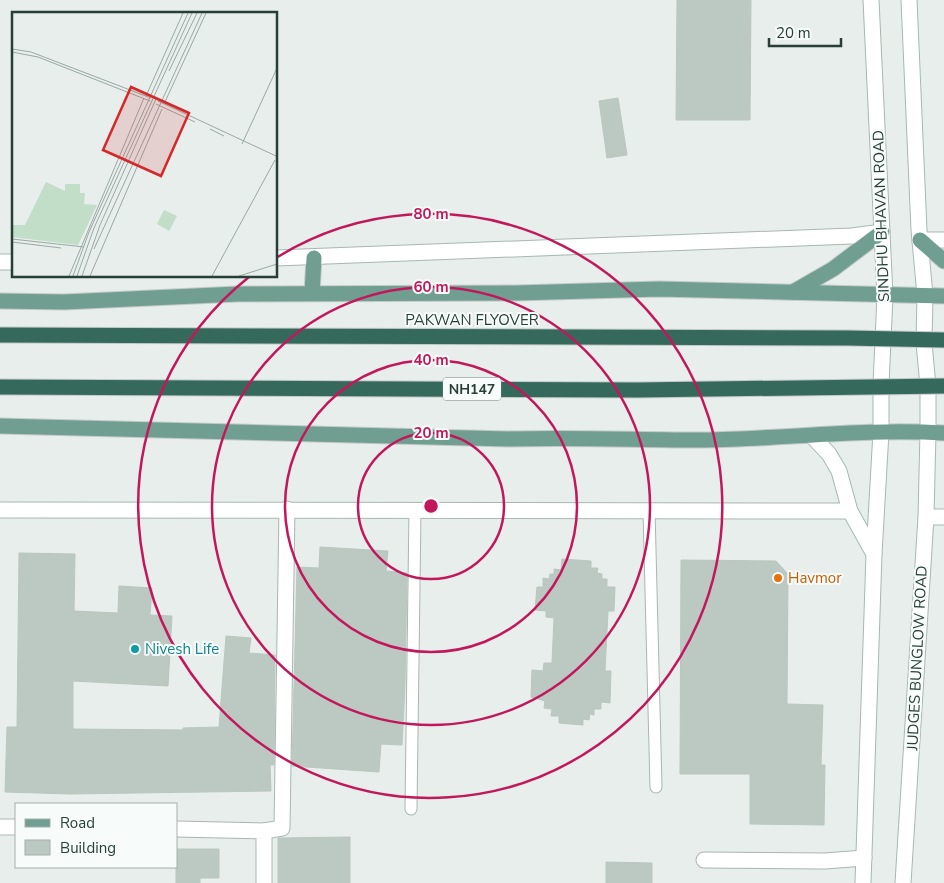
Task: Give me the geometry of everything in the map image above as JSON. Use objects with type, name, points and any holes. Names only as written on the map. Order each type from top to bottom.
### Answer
[{"type":"highway","name":"PAKWAN FLYOVER","points":[[0,335],[944,340]]},
{"type":"highway","name":"NH147","points":[[0,387],[638,390],[944,386]]},
{"type":"main road","points":[[793,292],[833,269],[882,232]]},
{"type":"main road","points":[[920,240],[944,261]]},
{"type":"main road","points":[[312,293],[314,258]]},
{"type":"main road","points":[[0,301],[64,302],[238,294],[659,290],[944,296]]},
{"type":"main road","points":[[0,426],[508,439],[584,437],[705,440],[881,432],[944,433]]},
{"type":"street","name":"SINDHU BHAVAN ROAD","points":[[871,0],[885,296],[881,432]]},
{"type":"street","points":[[909,0],[920,240],[925,295],[924,343],[928,386],[928,432]]},
{"type":"street","points":[[278,258],[852,236],[882,232]]},
{"type":"street","points":[[920,240],[944,240]]},
{"type":"street","points":[[863,883],[874,554],[881,432]]},
{"type":"street","name":"JUDGES BUNGLOW ROAD","points":[[904,883],[926,517],[928,432]]},
{"type":"street","points":[[812,436],[829,454],[839,471],[850,512],[874,554]]},
{"type":"street","points":[[0,510],[287,509],[850,512]]},
{"type":"street","points":[[178,829],[264,831],[282,828],[287,509]]},
{"type":"street","points":[[926,517],[944,517]]},
{"type":"street","points":[[0,827],[15,827]]},
{"type":"street","points":[[264,831],[264,883]]},
{"type":"street","points":[[704,860],[825,861],[864,858]]},
{"type":"lane","points":[[411,809],[415,510]]},
{"type":"lane","points":[[649,511],[656,787]]},
{"type":"building","points":[[677,0],[751,0],[750,120],[676,120]]},
{"type":"building","points":[[618,98],[627,155],[607,158],[599,101]]},
{"type":"building","points":[[320,547],[388,551],[386,571],[407,573],[402,745],[381,744],[379,772],[292,766],[297,567],[319,568]]},
{"type":"building","points":[[19,553],[75,554],[74,611],[118,613],[119,586],[152,588],[150,615],[172,616],[168,686],[73,681],[73,729],[183,730],[183,728],[219,727],[226,636],[251,638],[249,653],[275,655],[274,765],[270,765],[271,791],[70,794],[5,792],[7,727],[17,727]]},
{"type":"building","points":[[562,559],[591,561],[591,568],[598,568],[597,573],[602,574],[602,579],[607,579],[607,587],[615,587],[614,611],[608,611],[605,671],[611,671],[610,703],[601,702],[601,709],[594,709],[594,715],[590,714],[589,720],[583,719],[583,725],[559,723],[559,716],[551,716],[552,709],[544,708],[545,701],[531,697],[532,670],[543,671],[544,663],[552,663],[554,618],[546,617],[546,611],[535,610],[537,587],[543,587],[543,578],[549,579],[550,574],[554,574],[554,569],[561,570]]},
{"type":"building","points":[[681,560],[776,561],[788,574],[787,704],[823,705],[821,765],[825,765],[824,825],[750,824],[750,774],[680,774]]},
{"type":"building","points":[[350,837],[350,883],[278,883],[278,838]]},
{"type":"building","points":[[178,849],[219,849],[219,878],[200,878],[200,883],[176,883]]},
{"type":"building","points":[[606,862],[652,863],[652,883],[606,883]]},
{"type":"place","name":"Havmor","points":[[778,578]]},
{"type":"place","name":"Nivesh Life","points":[[135,649]]}]
